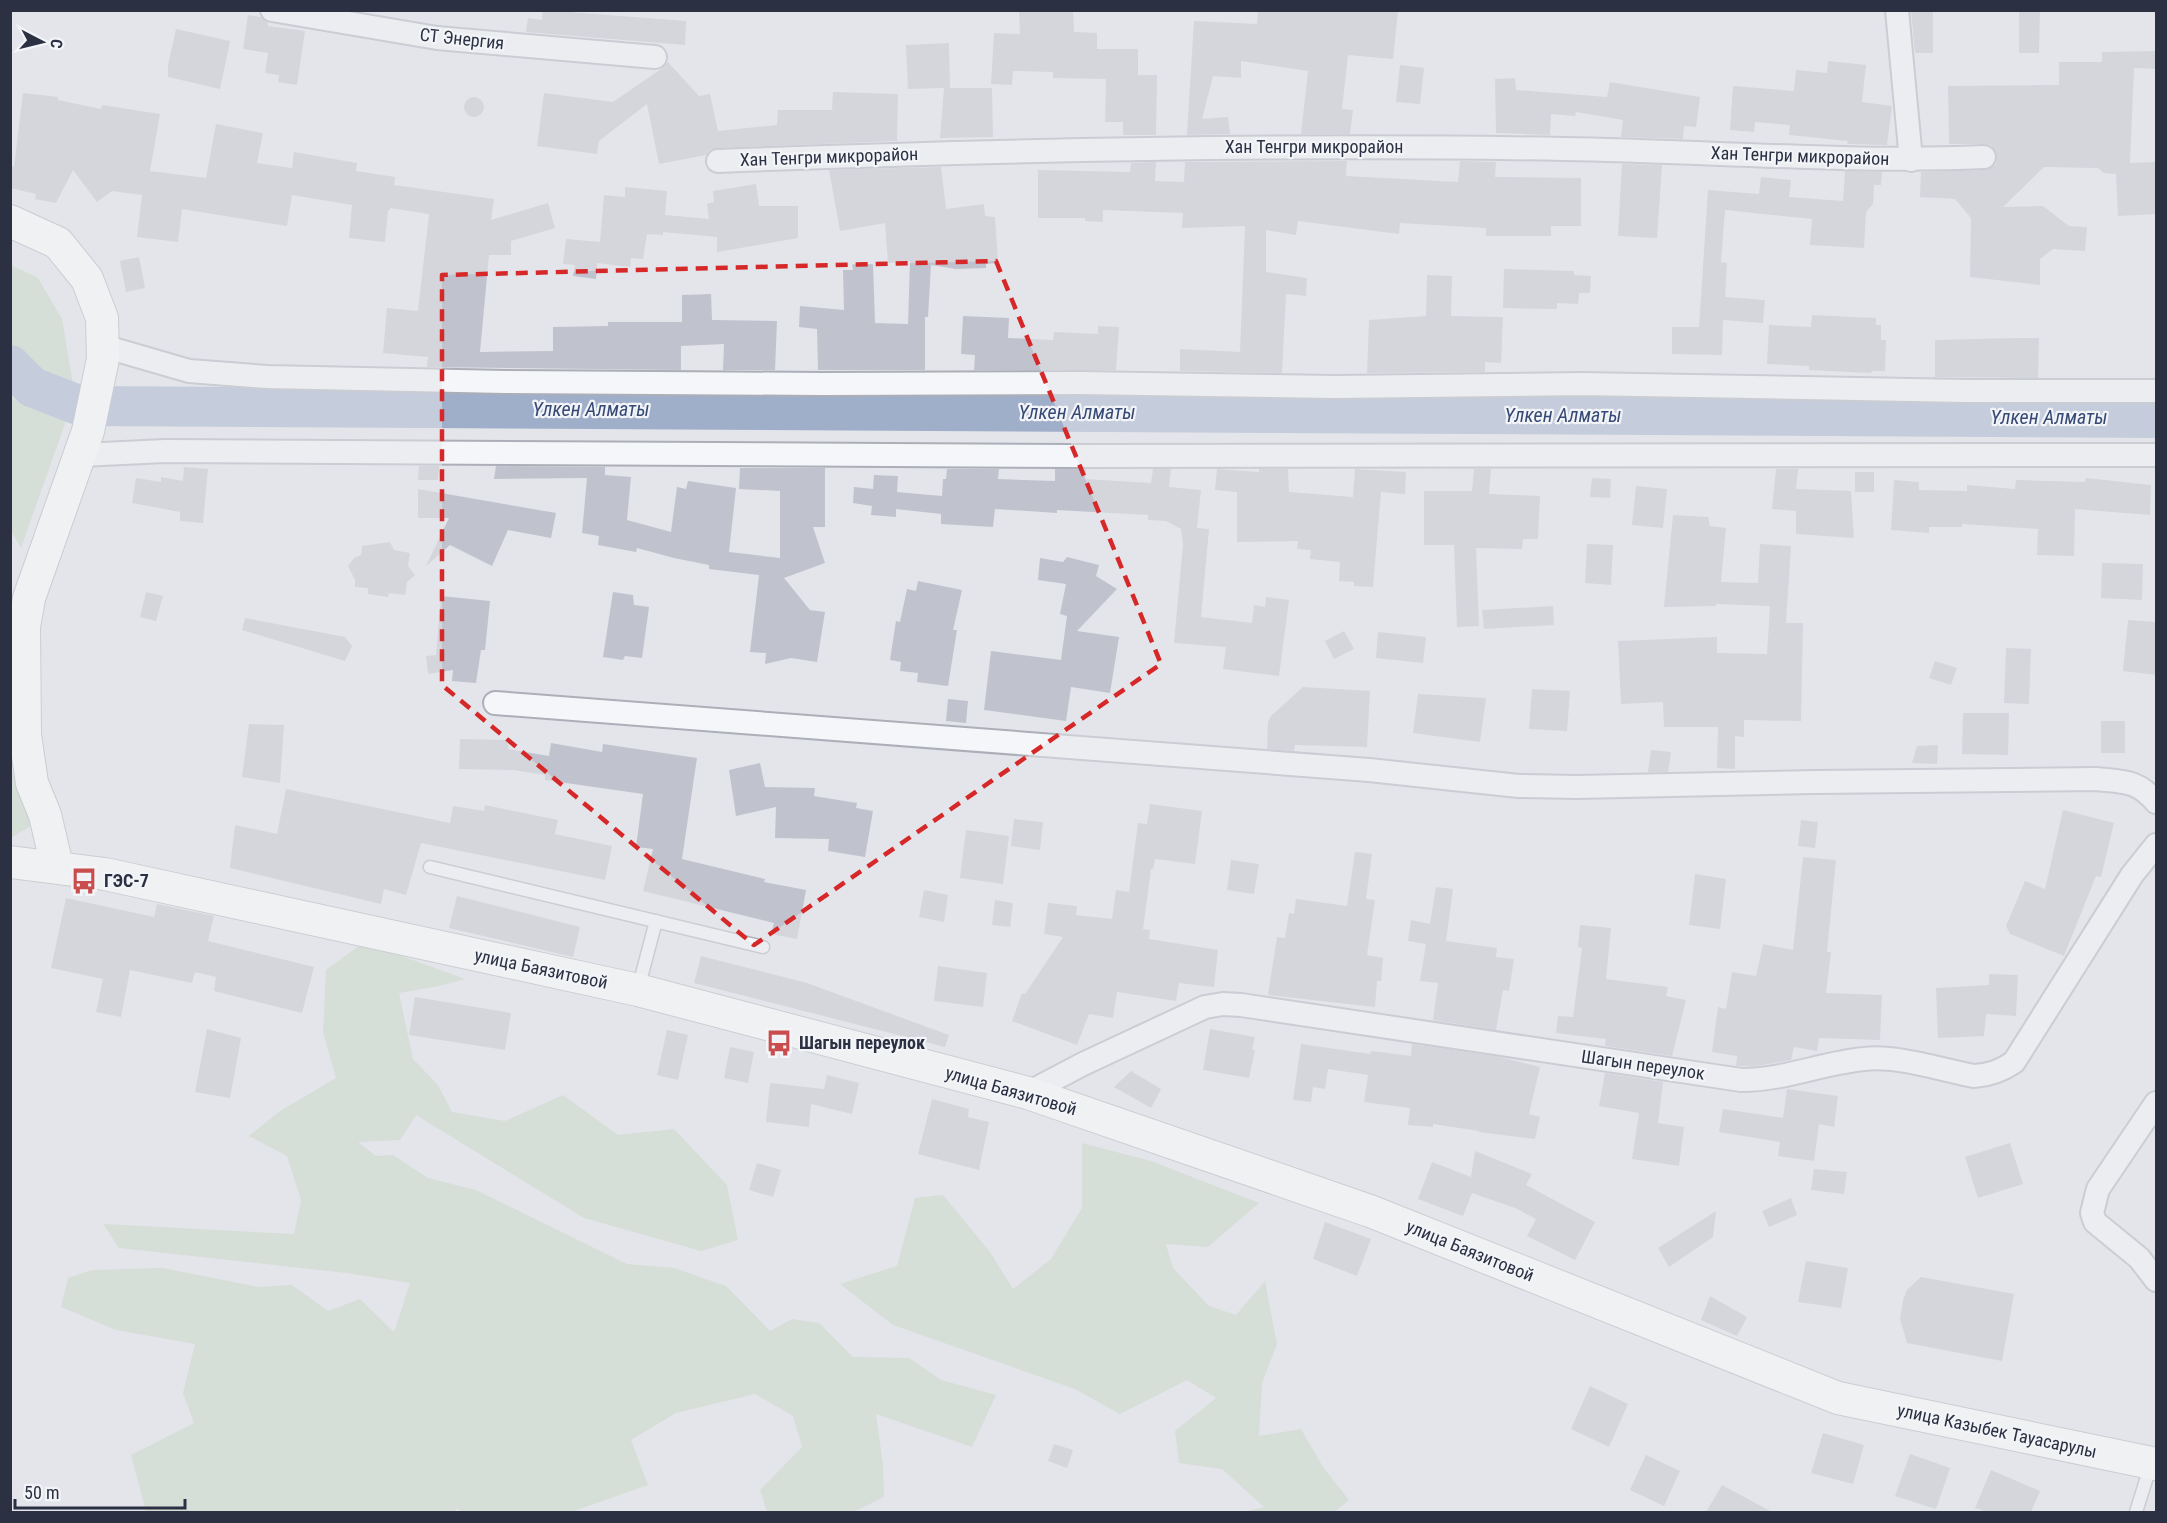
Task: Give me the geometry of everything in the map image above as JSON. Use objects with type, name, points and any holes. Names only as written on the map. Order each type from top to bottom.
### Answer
[{"type":"street","name":"СТ Энергия","points":[[272,10],[437,38],[655,57]]},
{"type":"street","name":"Хан Тенгри микрорайон","points":[[1897,10],[1911,160]]},
{"type":"street","name":"Хан Тенгри микрорайон","points":[[718,161],[913,153],[1257,146],[1566,149],[1911,160],[1984,157]]},
{"type":"street","points":[[10,221],[58,243],[87,279],[102,318],[103,359],[85,443],[29,597],[24,627],[25,735],[32,783],[45,815],[57,866]]},
{"type":"street","points":[[103,346],[189,371],[279,377],[822,384],[1080,382],[1335,387],[1581,384],[1953,391],[2157,391]]},
{"type":"street","points":[[85,443],[165,451],[1073,456],[2157,454]]},
{"type":"street","points":[[495,703],[1357,769],[1519,786],[2096,779],[2128,782],[2146,790],[2157,802]]},
{"type":"street","name":"Шагын переулок","points":[[1028,1093],[1083,1064],[1205,1007],[1223,1004],[1741,1080],[1765,1080],[1865,1058],[1893,1059],[1974,1076],[1987,1076],[2014,1062],[2132,875],[2157,845]]},
{"type":"street","name":"улица Баязитовой","points":[[10,862],[57,866],[105,874],[638,990],[1028,1093],[1370,1211],[1839,1398]]},
{"type":"street","points":[[2157,1103],[2098,1189],[2092,1213],[2095,1222],[2139,1258],[2157,1280]]},
{"type":"street","name":"улица Казыбек Тауасарулы","points":[[1839,1398],[2154,1463]]},
{"type":"lane","points":[[430,867],[763,947]]},
{"type":"lane","points":[[638,990],[656,921]]},
{"type":"lane","points":[[2136,1512],[2154,1463]]},
{"type":"highlighted area","points":[[996,261],[1161,664],[754,945],[442,685],[442,275]]},
{"type":"green space","points":[[11,265],[38,278],[62,319],[74,390],[19,354],[11,346]]},
{"type":"green space","points":[[10,396],[17,401],[67,418],[21,548],[11,531]]},
{"type":"green space","points":[[10,768],[37,822],[11,838],[10,838]]},
{"type":"green space","points":[[364,942],[465,979],[399,993],[413,1059],[438,1085],[452,1112],[505,1121],[563,1095],[618,1135],[674,1129],[727,1185],[738,1240],[701,1251],[584,1218],[416,1115],[400,1140],[358,1142],[376,1156],[393,1155],[428,1178],[476,1190],[627,1264],[674,1268],[726,1286],[770,1331],[792,1319],[819,1323],[853,1357],[909,1358],[941,1380],[996,1395],[972,1447],[876,1414],[883,1465],[884,1497],[853,1512],[767,1512],[760,1490],[802,1447],[793,1416],[755,1394],[676,1413],[631,1440],[648,1485],[571,1512],[461,1512],[457,1508],[454,1512],[146,1512],[131,1455],[194,1423],[183,1393],[195,1344],[116,1330],[61,1307],[68,1278],[92,1270],[163,1268],[259,1287],[292,1285],[328,1311],[360,1299],[394,1332],[410,1283],[347,1273],[119,1248],[103,1224],[294,1234],[301,1200],[287,1156],[249,1136],[280,1111],[336,1078],[323,1032],[326,970]]},
{"type":"green space","points":[[1082,1143],[1151,1161],[1259,1203],[1208,1247],[1166,1244],[1173,1268],[1209,1306],[1236,1315],[1265,1281],[1277,1344],[1262,1383],[1259,1436],[1301,1429],[1323,1467],[1349,1500],[1334,1512],[1244,1512],[1264,1507],[1222,1469],[1179,1463],[1175,1431],[1216,1398],[1187,1380],[1120,1414],[1075,1389],[893,1325],[840,1284],[897,1266],[915,1198],[943,1195],[990,1252],[1013,1289],[1051,1259],[1082,1208]]},
{"type":"building","points":[[543,10],[569,10],[569,12],[686,21],[685,45],[526,32],[528,18],[542,20]]},
{"type":"building","points":[[1019,10],[1073,10],[1074,32],[1097,33],[1097,49],[1138,49],[1138,75],[1157,75],[1156,135],[1123,135],[1123,122],[1105,122],[1106,79],[1053,78],[1053,72],[1013,71],[1012,85],[991,84],[994,33],[1020,34]]},
{"type":"building","points":[[1258,10],[1398,12],[1393,59],[1348,55],[1342,109],[1353,110],[1350,134],[1301,134],[1308,71],[1241,61],[1241,78],[1213,76],[1202,119],[1228,117],[1230,134],[1187,135],[1194,21],[1257,24]]},
{"type":"building","points":[[1911,10],[1933,10],[1933,53],[1915,53]]},
{"type":"building","points":[[2019,10],[2040,10],[2039,53],[2019,53]]},
{"type":"building","points":[[248,15],[261,17],[268,23],[268,26],[305,31],[297,85],[278,82],[279,75],[265,73],[268,53],[243,49]]},
{"type":"building","points":[[176,29],[230,41],[220,89],[168,77],[168,65]]},
{"type":"building","points":[[949,43],[950,88],[992,88],[993,137],[940,138],[944,88],[908,89],[906,45]]},
{"type":"building","points":[[2157,51],[2157,69],[2134,68],[2130,163],[2157,162],[2157,214],[2118,216],[2116,174],[2104,173],[2098,168],[2044,167],[2003,207],[2043,206],[2069,226],[2087,227],[2085,251],[2053,249],[2040,259],[2040,285],[1970,277],[1971,218],[1955,199],[1920,197],[1921,172],[1985,170],[1996,164],[1997,156],[1991,145],[1949,144],[1948,86],[2059,85],[2059,62],[2102,62],[2102,52]]},
{"type":"building","points":[[1828,61],[1866,65],[1862,102],[1892,106],[1887,145],[1847,144],[1848,141],[1789,135],[1790,125],[1755,122],[1754,132],[1730,130],[1733,86],[1794,91],[1796,70],[1827,73]]},
{"type":"building","points":[[668,62],[699,96],[710,94],[718,131],[777,125],[778,110],[832,110],[833,92],[898,94],[897,141],[718,148],[710,150],[706,155],[659,164],[647,104],[599,141],[597,154],[537,146],[544,93],[613,102]]},
{"type":"building","points":[[1400,65],[1424,68],[1420,104],[1396,102]]},
{"type":"building","points":[[1515,78],[1516,90],[1607,97],[1610,82],[1700,97],[1696,127],[1684,126],[1683,139],[1621,137],[1623,120],[1576,112],[1575,116],[1551,114],[1550,135],[1496,133],[1495,79]]},
{"type":"building","points":[[23,93],[58,97],[58,100],[101,109],[102,105],[160,114],[150,171],[206,178],[216,124],[263,133],[257,163],[292,168],[294,152],[357,163],[356,171],[395,177],[394,185],[494,199],[491,220],[548,203],[555,228],[511,241],[511,255],[489,255],[480,352],[553,351],[553,327],[608,326],[608,322],[682,322],[682,295],[711,294],[712,320],[777,321],[775,370],[723,370],[724,344],[681,346],[681,370],[427,367],[428,357],[383,353],[387,308],[418,311],[429,214],[390,208],[385,242],[349,238],[352,205],[292,195],[287,226],[182,209],[178,242],[137,237],[142,195],[112,191],[97,202],[73,170],[56,203],[35,199],[36,194],[10,188],[10,166],[14,167]]},
{"type":"building","points":[[474,97],[481,100],[484,107],[481,114],[474,117],[467,114],[464,107],[467,100]]},
{"type":"building","points":[[1347,161],[1346,176],[1458,182],[1460,161],[1496,162],[1495,177],[1581,178],[1581,226],[1551,226],[1551,236],[1486,236],[1486,228],[1400,223],[1399,234],[1298,221],[1296,235],[1266,230],[1266,272],[1307,278],[1306,296],[1286,294],[1282,373],[1180,371],[1180,349],[1240,352],[1245,226],[1182,228],[1183,213],[1103,210],[1103,222],[1085,221],[1085,218],[1038,218],[1038,170],[1130,172],[1131,163],[1156,162],[1155,181],[1184,182],[1185,162]]},
{"type":"building","points":[[1622,164],[1662,165],[1657,238],[1618,236]]},
{"type":"building","points":[[941,167],[946,209],[984,204],[985,216],[995,217],[998,263],[986,264],[986,268],[956,269],[931,265],[928,317],[925,317],[925,370],[818,370],[817,329],[799,327],[800,306],[844,310],[843,270],[853,270],[852,264],[873,264],[875,323],[908,324],[910,261],[888,263],[885,223],[840,231],[829,170]]},
{"type":"building","points":[[1845,171],[1882,172],[1881,185],[1874,185],[1873,204],[1866,212],[1864,248],[1810,245],[1812,219],[1725,210],[1721,262],[1727,263],[1725,297],[1765,300],[1763,323],[1723,320],[1722,355],[1672,354],[1672,327],[1699,327],[1708,190],[1759,194],[1761,177],[1791,180],[1789,197],[1843,201]]},
{"type":"building","points":[[756,184],[759,206],[798,206],[798,238],[717,252],[717,237],[663,232],[663,235],[647,234],[643,259],[631,258],[630,267],[597,263],[596,279],[573,276],[575,265],[563,264],[566,239],[600,242],[604,195],[625,197],[625,187],[667,191],[665,215],[709,219],[707,204],[714,202],[713,191]]},
{"type":"building","points":[[139,257],[145,288],[126,292],[120,261]]},
{"type":"building","points":[[1504,269],[1574,271],[1574,275],[1591,276],[1590,293],[1579,293],[1578,304],[1557,303],[1557,309],[1503,308]]},
{"type":"building","points":[[1427,275],[1452,276],[1451,316],[1503,317],[1501,363],[1485,362],[1485,372],[1367,373],[1369,320],[1426,316]]},
{"type":"building","points":[[1812,315],[1876,318],[1876,325],[1881,325],[1881,340],[1886,340],[1885,371],[1872,371],[1871,373],[1809,370],[1809,366],[1767,364],[1769,325],[1811,327]]},
{"type":"building","points":[[963,316],[1009,318],[1008,338],[1053,340],[1054,332],[1098,334],[1098,326],[1119,327],[1116,370],[974,370],[975,355],[961,354]]},
{"type":"building","points":[[2039,338],[2038,378],[1935,377],[1935,340]]},
{"type":"building","points":[[419,466],[439,466],[438,480],[418,480]]},
{"type":"building","points":[[496,466],[605,467],[605,475],[631,477],[627,520],[671,532],[677,487],[686,489],[688,481],[736,488],[729,552],[780,558],[780,491],[739,489],[740,468],[825,468],[825,527],[813,527],[825,563],[784,578],[810,610],[825,612],[817,662],[791,658],[765,664],[766,653],[750,652],[759,575],[709,569],[709,565],[637,548],[636,552],[598,545],[599,536],[582,533],[587,478],[494,479]]},
{"type":"building","points":[[184,467],[208,469],[203,523],[180,521],[180,512],[132,503],[136,478],[161,482],[161,477],[183,481]]},
{"type":"building","points":[[947,469],[999,469],[998,479],[1055,481],[1055,469],[1086,469],[1085,479],[1151,483],[1153,469],[1171,469],[1169,487],[1201,490],[1197,528],[1209,529],[1201,617],[1252,623],[1254,605],[1265,607],[1266,597],[1289,600],[1279,676],[1223,669],[1226,647],[1174,643],[1183,544],[1181,529],[1166,521],[1148,520],[1148,515],[995,509],[993,527],[941,524],[941,514],[896,509],[896,517],[871,515],[872,506],[853,503],[854,487],[873,489],[874,475],[898,476],[897,492],[942,496],[943,479],[946,479]]},
{"type":"building","points":[[1217,469],[1259,472],[1259,469],[1288,469],[1289,492],[1353,497],[1355,469],[1406,472],[1405,494],[1381,492],[1373,587],[1354,586],[1354,582],[1339,581],[1340,562],[1310,559],[1311,550],[1297,549],[1298,541],[1237,542],[1237,492],[1215,490]]},
{"type":"building","points":[[1474,469],[1491,469],[1489,494],[1540,496],[1538,539],[1523,539],[1522,549],[1476,548],[1479,626],[1457,627],[1454,545],[1424,545],[1424,491],[1472,491]]},
{"type":"building","points":[[1776,469],[1798,469],[1796,489],[1851,491],[1854,538],[1796,534],[1796,511],[1772,509]]},
{"type":"building","points":[[1855,472],[1874,472],[1874,492],[1855,492]]},
{"type":"building","points":[[1592,478],[1611,479],[1610,498],[1590,497]]},
{"type":"building","points":[[2086,478],[2151,485],[2150,515],[2075,509],[2074,556],[2037,555],[2038,529],[1962,524],[1962,527],[1929,527],[1929,533],[1891,530],[1894,480],[1919,482],[1919,490],[1967,491],[1967,485],[2015,489],[2016,480],[2085,482]]},
{"type":"building","points":[[1636,486],[1667,489],[1663,528],[1632,525]]},
{"type":"building","points":[[418,489],[556,513],[551,538],[508,530],[492,566],[450,545],[426,566],[449,518],[418,518]]},
{"type":"building","points":[[1673,515],[1708,517],[1710,526],[1726,528],[1721,582],[1758,583],[1760,544],[1791,546],[1786,623],[1803,623],[1801,721],[1744,720],[1744,737],[1735,736],[1735,769],[1717,768],[1718,727],[1664,727],[1663,702],[1621,704],[1618,641],[1717,637],[1717,653],[1767,654],[1770,606],[1716,604],[1716,606],[1664,607]]},
{"type":"building","points":[[390,542],[394,550],[410,553],[408,566],[415,575],[407,582],[405,595],[389,593],[388,597],[368,594],[368,588],[355,587],[355,580],[348,566],[354,558],[361,555],[362,546]]},
{"type":"building","points":[[1587,544],[1613,545],[1611,585],[1585,583]]},
{"type":"building","points":[[1067,557],[1099,565],[1096,576],[1117,589],[1077,631],[1119,637],[1110,693],[1071,687],[1066,721],[984,710],[991,651],[1061,660],[1067,616],[1060,614],[1066,584],[1038,580],[1040,558],[1063,562]]},
{"type":"building","points":[[2102,563],[2143,564],[2142,600],[2101,598]]},
{"type":"building","points":[[918,581],[962,590],[953,630],[957,630],[948,686],[917,682],[918,673],[900,671],[901,662],[890,660],[896,621],[900,622],[907,589],[916,591]]},
{"type":"building","points":[[146,592],[163,596],[156,621],[140,617]]},
{"type":"building","points":[[613,592],[633,595],[634,605],[649,607],[642,658],[625,656],[623,660],[603,657]]},
{"type":"building","points":[[441,596],[490,601],[485,650],[481,650],[476,683],[452,681],[453,670],[428,674],[426,656],[436,655]]},
{"type":"building","points":[[1553,606],[1554,625],[1484,629],[1482,610]]},
{"type":"building","points":[[245,618],[345,637],[352,646],[345,661],[242,630]]},
{"type":"building","points":[[2128,620],[2157,622],[2157,675],[2123,671]]},
{"type":"building","points":[[1344,631],[1354,649],[1334,659],[1325,641]]},
{"type":"building","points":[[1378,632],[1426,637],[1423,663],[1376,658]]},
{"type":"building","points":[[2006,648],[2031,649],[2029,704],[2004,703]]},
{"type":"building","points":[[1935,661],[1957,668],[1951,685],[1929,678]]},
{"type":"building","points":[[1303,687],[1370,691],[1367,747],[1295,745],[1294,751],[1267,749],[1268,722],[1271,716]]},
{"type":"building","points":[[1532,689],[1570,691],[1567,731],[1529,729]]},
{"type":"building","points":[[1418,694],[1486,698],[1480,742],[1413,733]]},
{"type":"building","points":[[948,699],[968,701],[966,723],[946,721]]},
{"type":"building","points":[[1963,713],[2009,713],[2008,755],[1962,754]]},
{"type":"building","points":[[2101,721],[2125,721],[2125,753],[2101,753]]},
{"type":"building","points":[[249,724],[284,725],[280,783],[242,777]]},
{"type":"building","points":[[460,739],[509,740],[508,749],[549,756],[551,743],[602,752],[603,744],[697,758],[682,859],[765,879],[764,882],[806,890],[797,939],[771,934],[774,923],[643,891],[653,849],[636,847],[643,794],[545,780],[545,775],[513,770],[459,769]]},
{"type":"building","points":[[1938,745],[1937,764],[1912,763],[1917,746]]},
{"type":"building","points":[[1651,750],[1671,752],[1668,772],[1648,772]]},
{"type":"building","points":[[760,763],[765,787],[815,788],[814,796],[857,803],[856,808],[873,811],[865,857],[828,851],[829,839],[775,838],[776,807],[736,816],[729,770]]},
{"type":"building","points":[[286,789],[450,823],[453,806],[484,811],[485,805],[558,820],[555,834],[612,846],[605,880],[421,843],[406,895],[384,889],[381,904],[230,868],[235,825],[277,834]]},
{"type":"building","points":[[1150,804],[1202,811],[1195,864],[1155,859],[1153,869],[1151,869],[1143,929],[1150,930],[1149,939],[1218,950],[1214,987],[1179,983],[1176,1001],[1117,992],[1113,1018],[1089,1014],[1077,1045],[1012,1021],[1022,993],[1025,994],[1063,937],[1044,934],[1048,903],[1077,906],[1076,915],[1112,919],[1116,890],[1129,892],[1138,823],[1147,824]]},
{"type":"building","points":[[2063,810],[2114,823],[2101,877],[2096,876],[2064,956],[2010,934],[2006,926],[2025,881],[2045,889]]},
{"type":"building","points":[[1014,819],[1043,822],[1040,850],[1011,846]]},
{"type":"building","points":[[1801,820],[1818,822],[1815,848],[1798,846]]},
{"type":"building","points":[[966,830],[1009,836],[1003,884],[960,878]]},
{"type":"building","points":[[1355,852],[1372,854],[1366,899],[1375,900],[1367,955],[1383,958],[1381,981],[1377,981],[1375,1007],[1268,995],[1277,937],[1285,938],[1289,913],[1294,914],[1296,899],[1347,906]]},
{"type":"building","points":[[1803,857],[1836,860],[1827,952],[1831,952],[1826,993],[1882,995],[1880,1040],[1819,1038],[1817,1051],[1794,1047],[1791,1060],[1756,1066],[1736,1066],[1737,1056],[1712,1052],[1718,1007],[1726,1009],[1732,972],[1756,976],[1763,944],[1793,950]]},
{"type":"building","points":[[1231,860],[1259,864],[1254,894],[1227,890]]},
{"type":"building","points":[[1695,874],[1726,879],[1720,929],[1689,925]]},
{"type":"building","points":[[1436,887],[1453,889],[1446,941],[1497,948],[1496,957],[1514,959],[1509,991],[1503,990],[1496,1030],[1433,1020],[1438,983],[1420,981],[1426,944],[1408,941],[1411,920],[1430,924]]},
{"type":"building","points":[[924,890],[948,895],[944,922],[919,917]]},
{"type":"building","points":[[457,896],[580,927],[573,957],[449,928]]},
{"type":"building","points":[[66,898],[154,917],[157,904],[214,916],[208,941],[314,967],[302,1013],[214,991],[216,977],[195,972],[192,983],[130,970],[121,1017],[96,1012],[103,979],[51,968]]},
{"type":"building","points":[[995,900],[1013,903],[1010,927],[992,925]]},
{"type":"building","points":[[1580,925],[1611,928],[1606,979],[1668,987],[1666,996],[1686,1000],[1672,1056],[1605,1046],[1606,1039],[1556,1033],[1558,1016],[1573,1017],[1582,948],[1578,947]]},
{"type":"building","points":[[701,956],[807,983],[949,1035],[945,1047],[694,983]]},
{"type":"building","points":[[938,966],[987,973],[983,1007],[934,1001]]},
{"type":"building","points":[[1989,974],[2018,975],[2016,1016],[1986,1014],[1984,1036],[1938,1038],[1936,988],[1989,985]]},
{"type":"building","points":[[415,997],[511,1013],[505,1050],[409,1035]]},
{"type":"building","points":[[207,1029],[241,1038],[230,1098],[195,1092]]},
{"type":"building","points":[[1210,1029],[1255,1037],[1252,1050],[1255,1050],[1249,1078],[1203,1070]]},
{"type":"building","points":[[667,1030],[688,1035],[678,1080],[657,1075]]},
{"type":"building","points":[[1301,1044],[1370,1054],[1371,1051],[1411,1056],[1412,1044],[1499,1057],[1540,1067],[1529,1114],[1540,1117],[1535,1139],[1433,1124],[1433,1127],[1408,1125],[1410,1108],[1364,1102],[1368,1075],[1328,1069],[1325,1089],[1313,1087],[1311,1102],[1293,1100]]},
{"type":"building","points":[[730,1047],[754,1052],[748,1083],[724,1078]]},
{"type":"building","points":[[1131,1071],[1161,1089],[1151,1108],[1114,1087]]},
{"type":"building","points":[[1605,1073],[1663,1082],[1658,1123],[1684,1127],[1679,1166],[1632,1159],[1639,1113],[1599,1106]]},
{"type":"building","points":[[827,1075],[859,1083],[852,1114],[811,1104],[809,1127],[766,1122],[770,1083],[824,1089]]},
{"type":"building","points":[[1787,1089],[1838,1096],[1834,1127],[1819,1124],[1814,1161],[1778,1156],[1780,1142],[1719,1132],[1723,1109],[1783,1118]]},
{"type":"building","points":[[932,1099],[969,1109],[968,1117],[989,1122],[979,1170],[918,1154]]},
{"type":"building","points":[[2010,1143],[2023,1184],[1978,1198],[1965,1157]]},
{"type":"building","points":[[1475,1151],[1532,1174],[1526,1185],[1595,1222],[1575,1260],[1527,1236],[1536,1219],[1515,1208],[1472,1193],[1463,1216],[1418,1199],[1432,1162],[1471,1177]]},
{"type":"building","points":[[757,1163],[781,1170],[773,1197],[749,1190]]},
{"type":"building","points":[[1814,1169],[1847,1172],[1844,1194],[1811,1190]]},
{"type":"building","points":[[1791,1198],[1797,1215],[1769,1227],[1762,1211]]},
{"type":"building","points":[[1716,1211],[1713,1237],[1669,1267],[1658,1248]]},
{"type":"building","points":[[1325,1222],[1371,1239],[1357,1276],[1313,1259]]},
{"type":"building","points":[[1806,1261],[1848,1268],[1841,1308],[1798,1302]]},
{"type":"building","points":[[1921,1277],[2014,1294],[2002,1361],[1907,1343],[1900,1319],[1903,1300],[1907,1290]]},
{"type":"building","points":[[1710,1296],[1747,1317],[1737,1336],[1701,1320]]},
{"type":"building","points":[[1590,1386],[1628,1404],[1609,1447],[1571,1429]]},
{"type":"building","points":[[1823,1433],[1864,1445],[1853,1484],[1811,1473]]},
{"type":"building","points":[[1054,1444],[1073,1450],[1067,1468],[1048,1461]]},
{"type":"building","points":[[1910,1454],[1950,1468],[1936,1509],[1895,1496]]},
{"type":"building","points":[[1646,1455],[1680,1471],[1664,1506],[1630,1490]]},
{"type":"building","points":[[1991,1470],[2040,1491],[2031,1512],[1987,1512],[1975,1508]]},
{"type":"building","points":[[1722,1485],[1772,1512],[1706,1512]]},
{"type":"waterway","name":"Үлкен Алматы","points":[[10,365],[32,387],[81,406],[2156,418]]},
{"type":"place","name":"ГЭС-7","points":[[84,881]]},
{"type":"place","name":"Шагын переулок","points":[[779,1043]]}]
